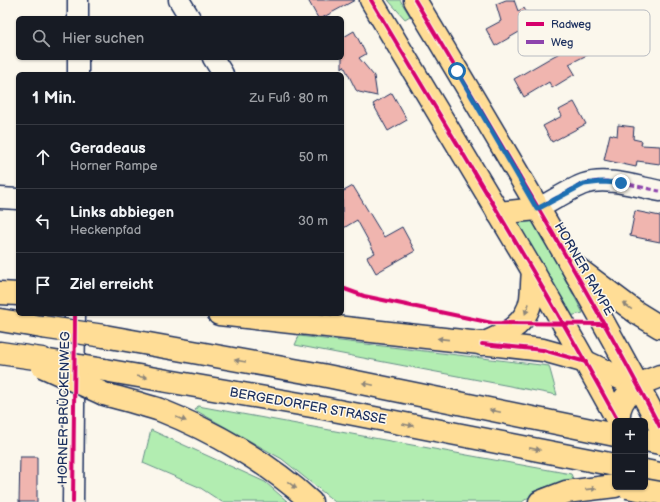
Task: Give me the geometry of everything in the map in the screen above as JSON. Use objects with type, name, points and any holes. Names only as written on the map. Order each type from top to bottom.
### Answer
[{"type":"main road","points":[[371,0],[533,271],[617,418]]},
{"type":"main road","name":"HORNER RAMPE","points":[[415,0],[605,324],[660,427]]},
{"type":"main road","points":[[498,213],[537,209]]},
{"type":"main road","points":[[569,262],[637,313],[660,327]]},
{"type":"main road","points":[[482,344],[497,338],[513,329],[520,323],[531,299],[533,271]]},
{"type":"main road","points":[[0,293],[16,294]]},
{"type":"main road","points":[[237,316],[543,350],[586,362],[637,386]]},
{"type":"main road","points":[[0,320],[104,336],[322,375],[612,434]]},
{"type":"main road","points":[[10,355],[42,363],[104,394],[159,410],[203,429],[236,447],[295,487],[311,502]]},
{"type":"main road","name":"BERGEDORFER STRASSE","points":[[42,363],[104,370],[323,408],[611,464]]},
{"type":"main road","points":[[619,418],[618,414],[624,399],[637,386],[660,376]]},
{"type":"main road","points":[[648,441],[660,443]]},
{"type":"main road","points":[[648,472],[660,474]]},
{"type":"main road","points":[[648,480],[658,502]]},
{"type":"main road","points":[[540,502],[566,492],[612,486]]},
{"type":"main road","points":[[644,490],[660,493]]},
{"type":"street","points":[[78,0],[78,16]]},
{"type":"street","points":[[179,0],[189,16]]},
{"type":"street","points":[[78,60],[78,72]]},
{"type":"street","points":[[214,60],[222,72]]},
{"type":"street","points":[[537,209],[584,184],[595,182],[621,183],[660,191]]},
{"type":"street","points":[[0,198],[16,199]]},
{"type":"street","name":"HORNER BRÜCKENWEG","points":[[73,502],[75,316]]},
{"type":"green space","points":[[388,0],[400,0],[410,16],[405,19]]},
{"type":"green space","points":[[533,219],[583,313],[570,316],[519,226],[519,222]]},
{"type":"green space","points":[[299,336],[549,366],[557,395],[295,345]]},
{"type":"green space","points":[[198,406],[571,474],[574,481],[542,488],[522,502],[335,502],[282,459],[195,410]]},
{"type":"green space","points":[[151,430],[265,482],[288,502],[222,502],[199,487],[143,463]]},
{"type":"building","points":[[308,0],[355,0],[326,16],[317,16]]},
{"type":"building","points":[[506,0],[514,0],[518,11],[518,33],[495,46],[486,29],[501,21],[496,4]]},
{"type":"building","points":[[354,31],[366,54],[359,58],[374,76],[377,96],[356,90],[344,66],[342,68],[342,60],[344,60],[344,37]]},
{"type":"building","points":[[585,56],[569,64],[575,74],[552,88],[549,82],[524,97],[514,79],[552,57]]},
{"type":"building","points":[[392,93],[407,120],[388,131],[373,104]]},
{"type":"building","points":[[574,102],[586,124],[552,142],[543,126],[562,116],[559,110]]},
{"type":"building","points":[[618,125],[634,127],[633,139],[642,141],[641,145],[660,146],[660,164],[637,161],[636,167],[604,160],[610,134],[617,136]]},
{"type":"building","points":[[353,186],[384,237],[402,227],[415,251],[376,273],[367,257],[375,253],[357,220],[344,228],[344,191]]},
{"type":"building","points":[[635,211],[660,216],[660,242],[630,236]]},
{"type":"building","points":[[20,457],[37,457],[37,502],[19,502]]},
{"type":"marked path","points":[[537,209],[573,189],[593,182],[602,181],[622,183],[660,191]]},
{"type":"cycle path","points":[[371,0],[527,262],[616,418]]},
{"type":"cycle path","points":[[415,0],[571,265],[660,427]]},
{"type":"cycle path","points":[[344,289],[364,296],[492,323],[605,324]]},
{"type":"cycle path","points":[[73,502],[75,316]]},
{"type":"cycle path","points":[[482,344],[543,350],[586,362]]},
{"type":"route","points":[[457,71],[537,209],[584,184],[601,182],[621,183]]}]
